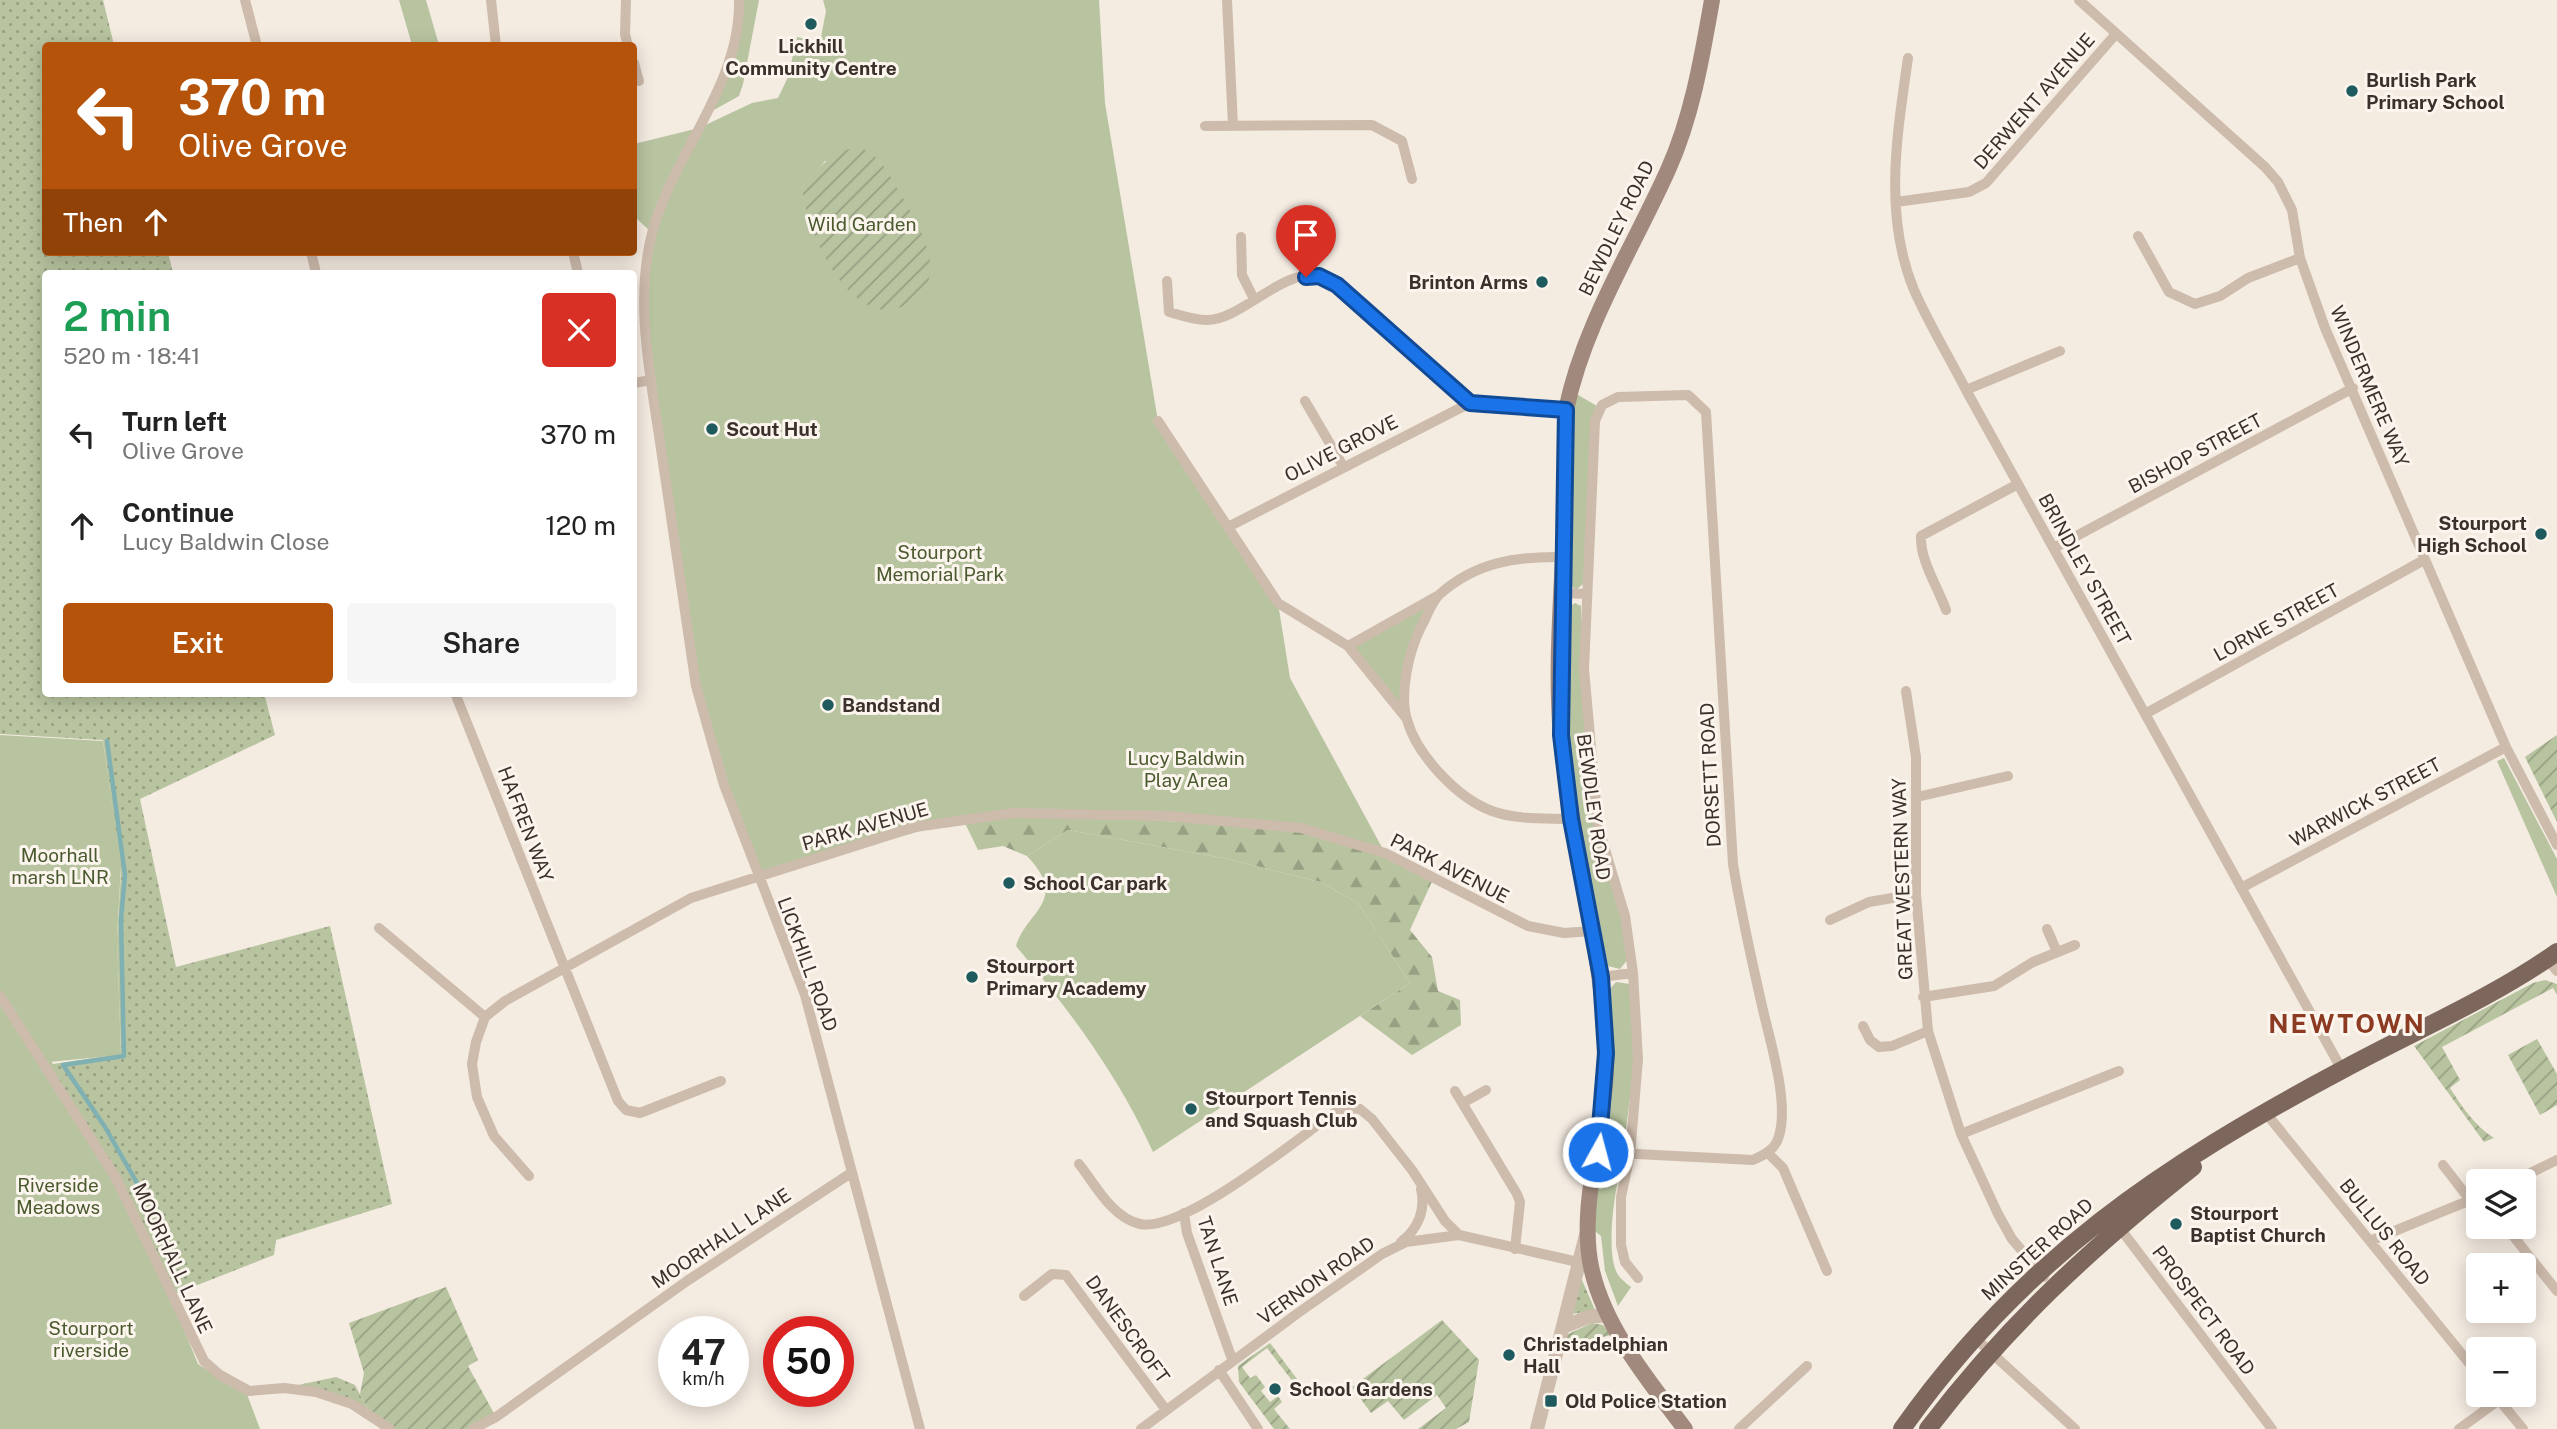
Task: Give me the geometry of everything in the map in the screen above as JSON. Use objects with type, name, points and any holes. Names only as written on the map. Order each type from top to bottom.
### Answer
[{"type":"main road","name":"BEWDLEY ROAD","points":[[1588,1230],[1606,1053],[1601,977],[1571,819],[1561,735],[1561,593],[1566,410],[1587,335],[1670,168],[1695,87],[1712,0]]},
{"type":"main road","name":"MINSTER ROAD","points":[[1902,1429],[1974,1337],[2038,1271],[2113,1220],[2203,1149],[2342,1070],[2554,961]]},
{"type":"main road","name":"MINSTER ROAD","points":[[1928,1429],[1990,1351],[2113,1220]]},
{"type":"main road","points":[[1588,1230],[1592,1272],[1608,1315],[1634,1359],[1685,1429]]},
{"type":"street","points":[[245,0],[256,42]]},
{"type":"street","points":[[491,0],[496,42]]},
{"type":"street","points":[[626,0],[627,42]]},
{"type":"street","name":"LICKHILL ROAD","points":[[739,0],[734,41],[724,73],[652,233],[645,293],[651,380],[705,722],[757,877],[805,995],[920,1429]]},
{"type":"street","points":[[1227,0],[1233,126]]},
{"type":"street","name":"WINDERMERE WAY","points":[[2079,0],[2278,181],[2292,210],[2300,258],[2325,328],[2506,747],[2557,845]]},
{"type":"street","name":"DERWENT AVENUE","points":[[1896,202],[1969,192],[1986,183],[2115,35]]},
{"type":"street","name":"BRINDLEY STREET","points":[[1908,58],[1893,156],[1897,223],[1914,288],[1966,390],[2342,1070]]},
{"type":"street","points":[[637,73],[639,81]]},
{"type":"street","points":[[1205,126],[1372,125],[1402,141],[1412,179]]},
{"type":"street","points":[[2138,236],[2169,292],[2195,304],[2220,296],[2248,278],[2300,258]]},
{"type":"street","points":[[1241,237],[1242,275],[1254,299]]},
{"type":"street","points":[[1167,281],[1169,312],[1207,320],[1290,281],[1319,276],[1337,285],[1365,307],[1470,403],[1566,410]]},
{"type":"street","points":[[1966,390],[2060,351]]},
{"type":"street","points":[[637,382],[651,380]]},
{"type":"street","name":"BISHOP STREET","points":[[2054,548],[2353,388]]},
{"type":"street","name":"BEWDLEY ROAD","points":[[1638,1278],[1625,1262],[1621,1245],[1621,1196],[1630,1155],[1638,1059],[1633,973],[1625,916],[1598,826],[1584,669],[1595,421],[1602,405],[1618,397],[1688,395]]},
{"type":"street","name":"DORSETT ROAD","points":[[1688,395],[1706,412],[1733,864],[1739,905],[1777,1075],[1782,1125],[1779,1140],[1768,1153]]},
{"type":"street","points":[[1305,401],[1343,466]]},
{"type":"street","name":"OLIVE GROVE","points":[[1228,527],[1470,403]]},
{"type":"street","points":[[1158,421],[1278,603],[1348,646],[1407,719],[1430,765],[1458,790],[1489,810],[1513,817],[1571,819]]},
{"type":"street","points":[[1946,610],[1935,579],[1921,553],[1921,536],[2018,484]]},
{"type":"street","points":[[1348,646],[1484,567],[1506,559],[1564,557]]},
{"type":"street","name":"LORNE STREET","points":[[2145,714],[2424,560]]},
{"type":"street","points":[[1561,593],[1587,594]]},
{"type":"street","points":[[1407,719],[1406,669],[1417,636],[1437,596]]},
{"type":"street","name":"GREAT WESTERN WAY","points":[[1906,691],[1916,757],[1916,894],[1928,1031],[1961,1134],[2012,1239],[2053,1286]]},
{"type":"street","name":"HAFREN WAY","points":[[457,697],[618,1101],[626,1110],[640,1114],[721,1081]]},
{"type":"street","name":"WARWICK STREET","points":[[2241,888],[2506,747]]},
{"type":"street","points":[[1917,797],[2008,776]]},
{"type":"street","name":"PARK AVENUE","points":[[485,1017],[505,1001],[691,898],[915,827],[1013,813],[1167,816],[1301,828],[1385,853],[1528,926],[1564,933],[1592,931]]},
{"type":"street","points":[[1830,920],[1870,902],[1916,894]]},
{"type":"street","points":[[379,928],[485,1017],[472,1064],[477,1097],[494,1136],[529,1176]]},
{"type":"street","points":[[2047,929],[2057,952]]},
{"type":"street","points":[[1923,997],[1994,986],[2008,980],[2025,966],[2075,944]]},
{"type":"street","points":[[1601,977],[1633,973]]},
{"type":"street","name":"MOORHALL LANE","points":[[0,996],[121,1188],[204,1361],[220,1375],[249,1391],[284,1388],[316,1392],[352,1404],[390,1429]]},
{"type":"street","points":[[1864,1026],[1870,1040],[1879,1047],[1892,1046],[1928,1031]]},
{"type":"street","points":[[1961,1134],[2119,1071]]},
{"type":"street","points":[[1463,1103],[1486,1090]]},
{"type":"street","points":[[1455,1091],[1517,1194],[1520,1202],[1515,1249]]},
{"type":"street","points":[[1079,1164],[1113,1209],[1140,1225],[1154,1224],[1207,1202],[1334,1113],[1346,1108],[1360,1110],[1372,1119],[1445,1221],[1460,1235]]},
{"type":"street","name":"BULLUS ROAD","points":[[2265,1112],[2466,1359]]},
{"type":"street","points":[[1598,1152],[1753,1160],[1768,1153],[1783,1168],[1827,1271]]},
{"type":"street","points":[[2536,1170],[2557,1160]]},
{"type":"street","points":[[2443,1165],[2466,1189]]},
{"type":"street","name":"MOORHALL LANE","points":[[480,1428],[687,1280],[851,1173]]},
{"type":"street","points":[[1394,1247],[1408,1236],[1420,1218],[1423,1197],[1420,1183]]},
{"type":"street","points":[[2370,1241],[2466,1201]]},
{"type":"street","name":"TAN LANE","points":[[1184,1213],[1187,1233],[1232,1359]]},
{"type":"street","name":"PROSPECT ROAD","points":[[2113,1220],[2272,1429]]},
{"type":"street","name":"BEWDLEY ROAD","points":[[1536,1429],[1588,1230]]},
{"type":"street","name":"VERNON ROAD","points":[[1141,1429],[1232,1359],[1394,1247],[1406,1242],[1460,1235],[1578,1262]]},
{"type":"street","points":[[2516,1239],[2557,1291]]},
{"type":"street","name":"DANESCROFT","points":[[1024,1296],[1052,1274],[1066,1275],[1166,1410]]},
{"type":"street","points":[[1563,1327],[1588,1317],[1608,1315]]},
{"type":"street","points":[[1974,1337],[2075,1429]]},
{"type":"street","points":[[1739,1429],[1807,1366]]},
{"type":"street","points":[[1219,1370],[1258,1429]]},
{"type":"street","points":[[2459,1429],[2485,1407]]},
{"type":"street","points":[[2505,1407],[2522,1429]]},
{"type":"green space","points":[[0,0],[103,0],[113,42],[42,42],[42,256],[169,256],[172,270],[42,270],[42,697],[265,697],[275,735],[140,799],[176,967],[330,926],[392,1204],[276,1240],[274,1255],[172,1295],[21,1029],[28,1025],[53,1064],[121,1054],[117,938],[121,872],[103,740],[0,734]]},
{"type":"green space","points":[[399,0],[426,0],[438,42],[411,42]]},
{"type":"green space","points":[[739,0],[759,0],[743,84],[739,96],[705,115],[724,73]]},
{"type":"green space","name":"Stourport Memorial Park","points":[[823,0],[1099,0],[1105,103],[1158,421],[1278,603],[1290,678],[1385,853],[1301,828],[1167,816],[963,819],[757,877],[705,722],[645,320],[652,233],[637,219],[637,143],[699,128],[752,103],[778,98],[788,77],[797,37],[820,42],[826,11]],"holes":[[[825,161],[881,163],[925,243],[802,188]]]},
{"type":"green space","name":"Wild Garden","points":[[859,147],[879,161],[890,175],[918,226],[929,256],[927,285],[919,296],[895,309],[881,310],[872,307],[843,284],[823,254],[805,203],[802,188],[820,167],[833,156]]},
{"type":"green space","points":[[1573,392],[1597,406],[1583,584],[1576,590],[1569,584]]},
{"type":"green space","points":[[1437,596],[1406,669],[1407,719],[1348,646]]},
{"type":"green space","points":[[1575,603],[1581,606],[1581,669],[1595,826],[1622,916],[1628,959],[1620,969],[1608,966],[1577,818],[1567,735],[1570,606]]},
{"type":"green space","name":"Stourport riverside","points":[[0,735],[103,741],[121,867],[117,935],[121,1055],[49,1062],[36,1044],[90,1134],[165,1283],[198,1364],[233,1386],[245,1389],[260,1429],[0,1429]]},
{"type":"green space","points":[[2557,735],[2557,822],[2525,757]]},
{"type":"green space","points":[[2504,758],[2557,859],[2557,897],[2497,761]]},
{"type":"green space","points":[[1013,813],[1301,828],[1338,838],[1434,877],[1410,930],[1432,957],[1438,991],[1460,1000],[1461,1025],[1412,1055],[1360,1016],[1410,983],[1358,903],[1320,882],[1223,858],[1068,830],[1027,856],[1003,846],[978,850],[963,819]]},
{"type":"green space","points":[[1068,830],[1223,858],[1320,882],[1358,903],[1410,983],[1153,1152],[1125,1097],[1092,1044],[1016,946],[1045,895],[1045,884],[1039,871],[1027,856]]},
{"type":"green space","points":[[2545,980],[2557,984],[2557,995],[2553,988],[2442,1047],[2460,1080],[2450,1088],[2474,1121],[2494,1138],[2484,1142],[2414,1046],[2533,983]]},
{"type":"green space","points":[[1616,982],[1630,984],[1635,1059],[1624,1144],[1602,1141],[1608,991]]},
{"type":"green space","points":[[2537,1039],[2557,1074],[2557,1105],[2540,1115],[2508,1055]]},
{"type":"green space","points":[[1601,1161],[1622,1163],[1614,1202],[1612,1248],[1617,1273],[1631,1287],[1618,1306],[1605,1271],[1601,1236],[1591,1228]]},
{"type":"green space","points":[[1581,1280],[1595,1310],[1572,1314]]},
{"type":"green space","points":[[446,1287],[478,1360],[468,1366],[496,1417],[473,1429],[390,1429],[371,1415],[360,1394],[364,1373],[349,1323]]},
{"type":"green space","points":[[1442,1320],[1479,1360],[1469,1422],[1456,1429],[1418,1429],[1446,1408],[1437,1395],[1404,1420],[1388,1401],[1371,1413],[1352,1387]]},
{"type":"green space","points":[[1592,1323],[1603,1325],[1611,1335],[1564,1347],[1566,1335]]},
{"type":"green space","points":[[1270,1343],[1303,1387],[1293,1395],[1288,1388],[1294,1383],[1267,1348],[1242,1367],[1250,1378],[1256,1375],[1265,1387],[1261,1391],[1270,1402],[1278,1396],[1282,1402],[1274,1409],[1290,1429],[1274,1429],[1239,1382],[1238,1366]]},
{"type":"green space","points":[[336,1377],[355,1385],[371,1415],[352,1404],[284,1388]]},
{"type":"waterway","points":[[107,741],[125,875],[121,919],[124,1056],[63,1065],[105,1127],[141,1190]]},
{"type":"place","name":"Lickhill Community Centre","points":[[811,24]]},
{"type":"place","name":"Burlish Park Primary School","points":[[2352,91]]},
{"type":"place","name":"Brinton Arms","points":[[1542,282]]},
{"type":"place","name":"Scout Hut","points":[[712,429]]},
{"type":"place","name":"Stourport High School","points":[[2541,534]]},
{"type":"place","name":"Bandstand","points":[[828,705]]},
{"type":"place","name":"School Car park","points":[[1009,883]]},
{"type":"place","name":"Stourport Primary Academy","points":[[972,977]]},
{"type":"place","name":"Stourport Tennis and Squash Club","points":[[1191,1109]]},
{"type":"place","name":"Stourport Baptist Church","points":[[2176,1224]]},
{"type":"place","name":"Christadelphian Hall","points":[[1509,1355]]},
{"type":"place","name":"School Gardens","points":[[1275,1389]]},
{"type":"place","name":"Old Police Station","points":[[1551,1401]]},
{"type":"district","name":"NEWTOWN","points":[[2347,1023]]},
{"type":"route","points":[[1306,277],[1319,276],[1337,285],[1365,307],[1470,403],[1566,410],[1561,593],[1561,735],[1571,819],[1601,977],[1606,1053],[1605,1094],[1598,1152]]},
{"type":"park label","name":"Lucy Baldwin Play Area","points":[[1186,769]]},
{"type":"park label","name":"Moorhall marsh LNR","points":[[60,866]]},
{"type":"park label","name":"Riverside Meadows","points":[[58,1196]]}]
